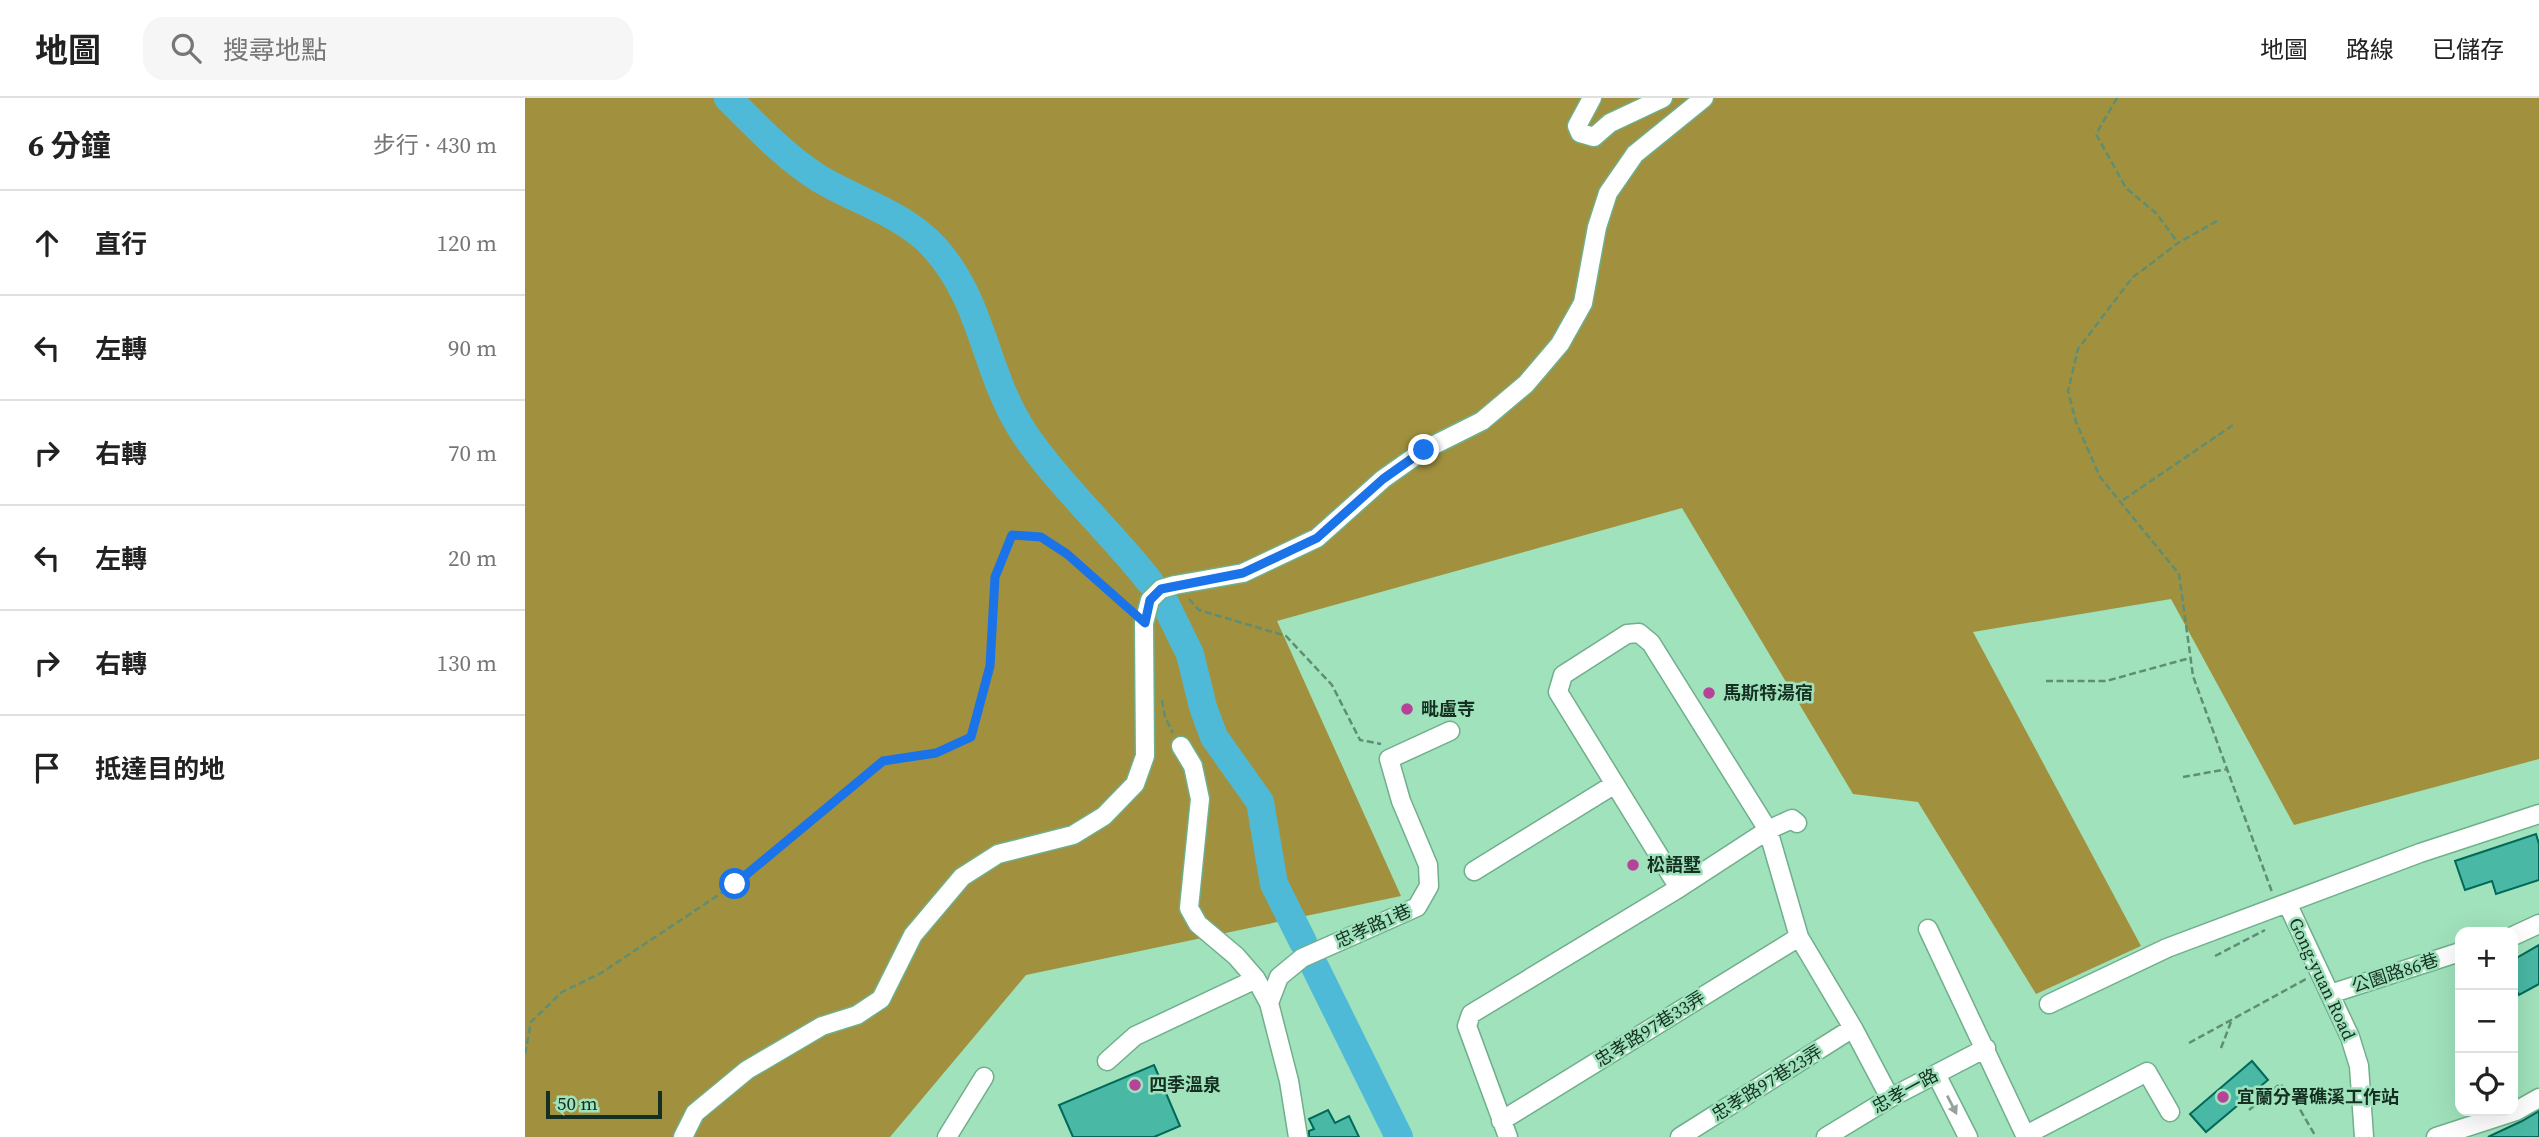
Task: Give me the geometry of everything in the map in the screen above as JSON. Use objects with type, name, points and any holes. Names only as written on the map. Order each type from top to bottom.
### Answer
[{"type":"street","points":[[1592,98],[1577,126],[1585,137],[1594,137],[1610,123],[1663,98]]},
{"type":"street","points":[[683,1137],[695,1113],[747,1070],[822,1026],[857,1015],[881,999],[913,935],[962,877],[998,854],[1073,835],[1104,816],[1135,784],[1145,756],[1145,623],[1150,600],[1161,589],[1243,573],[1317,538],[1383,479],[1424,450],[1482,421],[1526,384],[1560,344],[1583,303],[1597,227],[1608,194],[1635,154],[1704,98]]},
{"type":"street","points":[[1679,888],[1558,692],[1563,675],[1627,634],[1639,633],[1651,643],[1768,830],[1799,937],[1853,1028],[1890,1098]]},
{"type":"street","points":[[1389,759],[1450,730]]},
{"type":"street","points":[[1181,746],[1193,766],[1200,799],[1189,908],[1198,924],[1236,956],[1256,979],[1269,1003],[1289,1081],[1298,1137]]},
{"type":"street","name":"忠孝路1巷","points":[[1269,1003],[1279,977],[1302,958],[1417,907],[1429,886],[1428,865],[1401,801],[1389,759]]},
{"type":"street","points":[[1474,871],[1615,784]]},
{"type":"street","points":[[2049,1004],[2167,948],[2289,908],[2420,853],[2539,814]]},
{"type":"street","points":[[1504,1129],[1467,1026],[1471,1014],[1679,888],[1768,830],[1792,819],[1797,823]]},
{"type":"street","name":"Gong-yuan Road","points":[[2289,908],[2350,1037],[2359,1066],[2364,1137]]},
{"type":"street","points":[[2518,934],[2539,924]]},
{"type":"street","points":[[1928,929],[2026,1136],[2147,1072],[2170,1112]]},
{"type":"street","name":"忠孝路97巷33弄","points":[[1504,1129],[1799,937]]},
{"type":"street","name":"公園路86巷","points":[[2330,994],[2455,954]]},
{"type":"street","points":[[1107,1061],[1135,1036],[1256,979]]},
{"type":"street","name":"忠孝路97巷23弄","points":[[1680,1137],[1853,1028]]},
{"type":"street","name":"忠孝一路","points":[[1826,1137],[1890,1098],[1986,1048]]},
{"type":"street","points":[[1936,1074],[1968,1137]]},
{"type":"street","points":[[947,1137],[984,1077]]},
{"type":"street","points":[[2435,1137],[2516,1111],[2539,1098]]},
{"type":"path","points":[[2117,98],[2096,134],[2126,188],[2157,214],[2178,243]]},
{"type":"path","points":[[2215,956],[2265,930],[2289,908],[2273,893],[2193,676],[2179,573],[2100,477],[2076,422],[2069,391],[2078,349],[2131,278],[2178,243],[2217,221]]},
{"type":"path","points":[[2122,501],[2233,425]]},
{"type":"path","points":[[525,1054],[531,1022],[562,992],[601,973],[735,884],[883,761],[936,753],[971,737],[990,666],[995,577],[1012,535],[1041,537],[1067,554],[1145,623]]},
{"type":"path","points":[[1199,610],[1286,636],[1332,685],[1360,740],[1380,743],[1389,759]]},
{"type":"path","points":[[2046,681],[2106,681],[2191,657]]},
{"type":"path","points":[[2183,777],[2228,769]]},
{"type":"path","points":[[2189,1043],[2319,972]]},
{"type":"path","points":[[2221,1048],[2232,1020]]},
{"type":"path","points":[[2249,1110],[2280,1084],[2291,1094],[2316,1137]]},
{"type":"shaded area","points":[[525,98],[2539,98],[2539,759],[2294,825],[2171,599],[1973,632],[2141,946],[2036,994],[1918,802],[1853,794],[1682,508],[1277,621],[1401,896],[1026,975],[890,1137],[525,1137]]},
{"type":"building","points":[[2536,834],[2539,844],[2539,880],[2496,894],[2492,881],[2465,890],[2455,861]]},
{"type":"building","points":[[2539,945],[2539,984],[2519,995],[2518,993],[2518,957]]},
{"type":"building","points":[[2252,1061],[2268,1080],[2206,1132],[2190,1114]]},
{"type":"building","name":"四季溫泉","points":[[1154,1065],[1180,1126],[1154,1137],[1073,1137],[1059,1105]]},
{"type":"building","points":[[1328,1110],[1335,1123],[1349,1116],[1359,1137],[1309,1137],[1309,1131],[1314,1129],[1309,1119]]},
{"type":"building","points":[[2539,1111],[2539,1137],[2488,1137],[2522,1121]]},
{"type":"waterway","points":[[728,98],[807,171],[895,217],[934,247],[964,292],[1001,389],[1026,436],[1055,474],[1150,582]]},
{"type":"waterway","points":[[1163,599],[1190,654],[1203,707],[1214,737],[1260,802],[1274,884],[1303,942]]},
{"type":"waterway","points":[[1315,967],[1399,1137]]},
{"type":"place","name":"馬斯特湯宿","points":[[1709,693]]},
{"type":"place","name":"毗盧寺","points":[[1407,709]]},
{"type":"place","name":"松語墅","points":[[1633,865]]},
{"type":"place","name":"四季溫泉","points":[[1135,1085]]},
{"type":"place","name":"宜蘭分署礁溪工作站","points":[[2223,1097]]},
{"type":"route","points":[[735,884],[883,761],[936,753],[971,737],[990,666],[995,577],[1012,535],[1041,537],[1067,554],[1145,623],[1150,600],[1161,589],[1243,573],[1317,538],[1383,479],[1424,450]]}]
